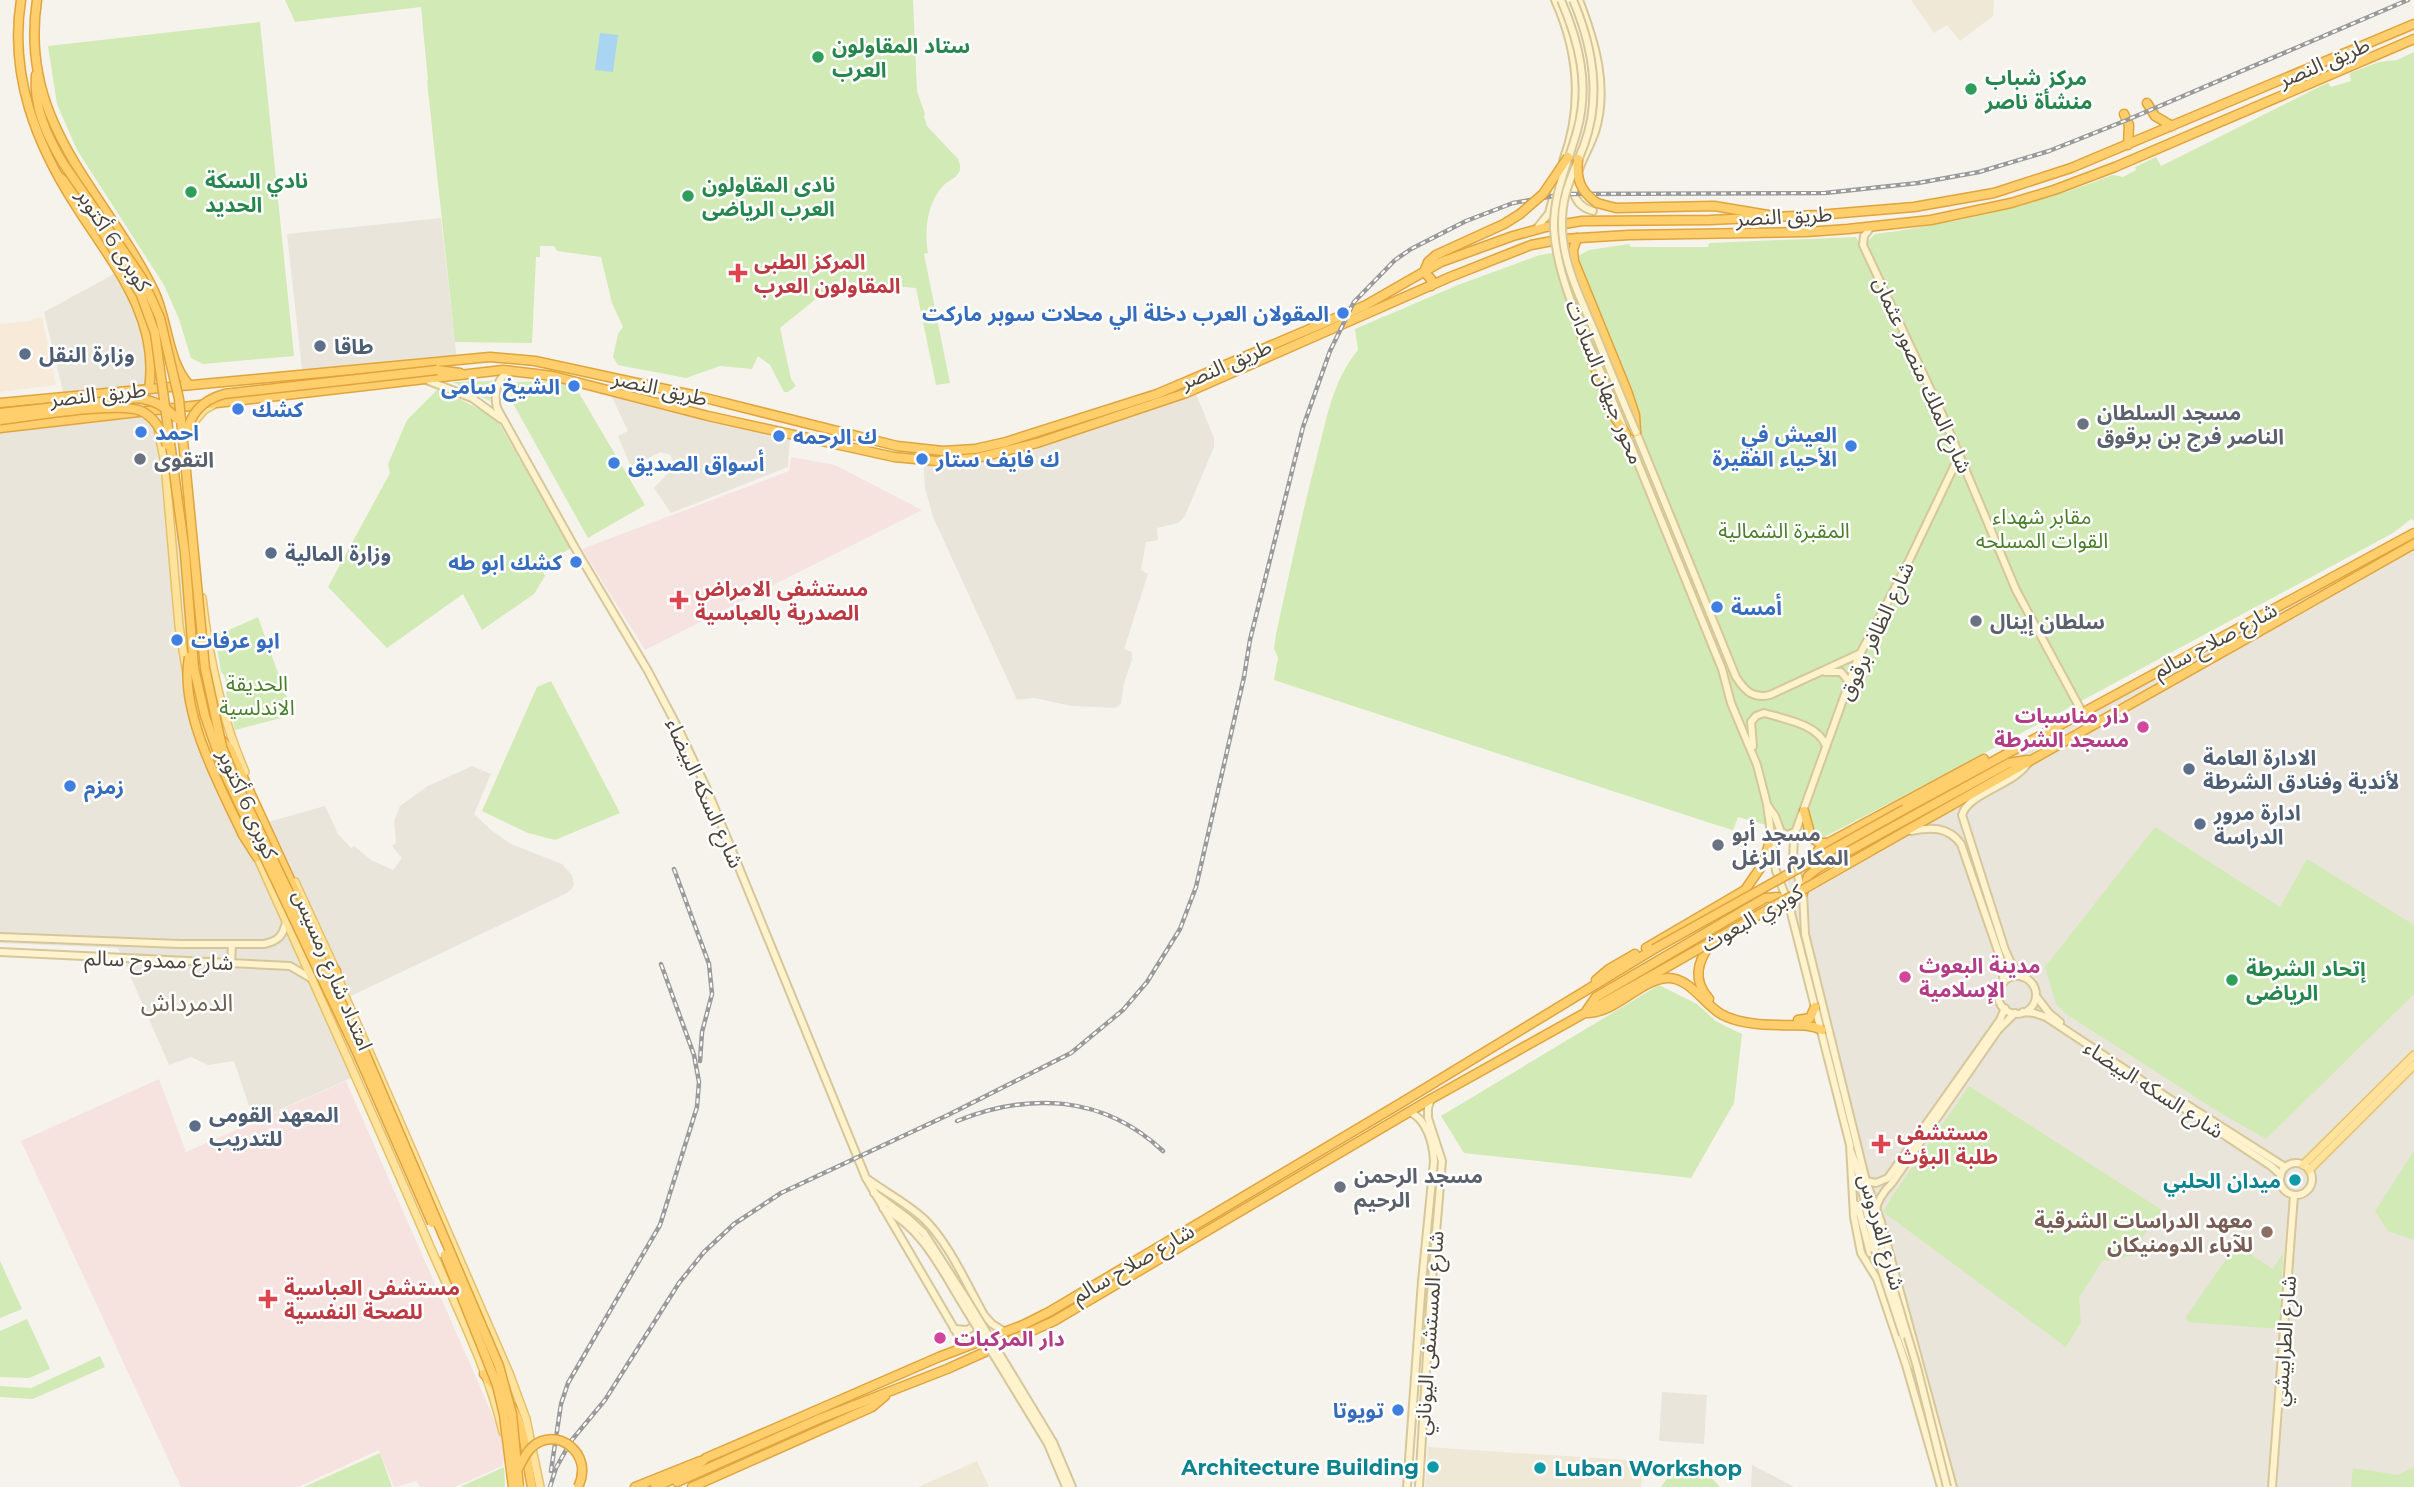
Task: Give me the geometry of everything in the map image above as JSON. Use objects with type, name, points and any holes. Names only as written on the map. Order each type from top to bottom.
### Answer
[{"type":"highway","points":[[21,0],[18,41],[26,102],[36,132],[59,176],[135,300],[149,340],[149,389]]},
{"type":"highway","points":[[37,0],[34,32],[37,68],[51,119],[64,147],[156,295],[178,368],[189,385]]},
{"type":"highway","name":"طريق النصر","points":[[0,403],[462,358],[505,358],[565,367],[697,396],[897,446],[943,451],[986,447],[1157,394],[1366,305],[1441,262],[1536,229],[1583,221],[1795,217],[1885,210],[1994,193],[2071,169],[2414,24]]},
{"type":"highway","name":"طريق النصر","points":[[0,428],[509,370],[541,373],[692,412],[907,459],[947,461],[986,457],[1100,423],[1186,393],[1450,277],[1523,248],[1577,238],[1805,232],[1871,227],[1931,220],[2011,203],[2115,167],[2414,39]]},
{"type":"highway","name":"كوبرى 6 أكتوبر","points":[[37,68],[35,90],[48,135],[63,163],[136,269],[160,318],[175,379],[182,428],[205,668],[219,737],[238,786],[363,1048],[499,1366],[512,1414],[519,1487]]},
{"type":"highway","points":[[2231,101],[2233,110],[2242,112]]},
{"type":"highway","points":[[2147,103],[2154,116],[2172,126]]},
{"type":"highway","points":[[2209,111],[2218,112],[2220,121]]},
{"type":"highway","points":[[2124,114],[2129,125],[2128,145]]},
{"type":"highway","points":[[1431,286],[1431,279],[1423,272],[1436,254],[1504,224],[1520,214],[1543,194],[1568,157]]},
{"type":"highway","points":[[1578,159],[1576,174],[1582,188],[1592,200],[1606,206],[1714,206],[1778,217]]},
{"type":"highway","name":"كوبرى 6 أكتوبر","points":[[59,176],[73,188],[99,226],[134,281],[152,322],[185,552],[191,650],[205,716],[223,768],[356,1050],[444,1250],[492,1369],[504,1415],[513,1487]]},
{"type":"highway","points":[[1885,210],[1883,219],[1891,224]]},
{"type":"highway","points":[[1795,217],[1809,222],[1810,227],[1805,232]]},
{"type":"highway","points":[[1544,242],[1554,251],[1615,418],[1631,433],[1636,419],[1573,257],[1577,238]]},
{"type":"highway","points":[[1556,260],[1565,254],[1573,257]]},
{"type":"highway","points":[[1441,262],[1442,270],[1450,277]]},
{"type":"highway","points":[[149,340],[160,344],[169,336]]},
{"type":"highway","points":[[338,389],[333,379],[340,370]]},
{"type":"highway","points":[[184,450],[187,429],[193,415],[203,404],[217,396],[437,370],[463,374]]},
{"type":"highway","points":[[284,376],[295,379],[298,383],[293,395]]},
{"type":"highway","points":[[692,412],[699,405],[697,396]]},
{"type":"highway","points":[[59,398],[53,408],[55,416],[62,421]]},
{"type":"highway","points":[[0,413],[137,398],[164,407],[182,428]]},
{"type":"highway","points":[[724,419],[720,411],[725,403]]},
{"type":"highway","points":[[0,420],[102,409],[138,410],[156,423],[173,459]]},
{"type":"highway","name":"شارع صلاح سالم","points":[[2016,747],[2414,533]]},
{"type":"highway","name":"شارع صلاح سالم","points":[[2029,760],[2414,544]]},
{"type":"highway","points":[[191,650],[188,674],[195,721],[213,772],[243,835],[257,857]]},
{"type":"highway","points":[[219,737],[230,749],[270,841],[328,962],[336,971]]},
{"type":"highway","points":[[1818,868],[1813,865],[1812,857],[1825,843],[2003,749],[2016,747]]},
{"type":"highway","name":"كوبري البعوث","points":[[1588,990],[1654,949],[2016,747]]},
{"type":"highway","points":[[1803,893],[1808,876],[1818,868],[2010,763],[2029,760]]},
{"type":"highway","name":"كوبري البعوث","points":[[1585,1013],[2029,760]]},
{"type":"highway","points":[[1804,811],[1811,837],[1825,843]]},
{"type":"highway","points":[[1588,990],[1609,970],[1740,894],[1754,881],[1766,858],[1772,834]]},
{"type":"highway","points":[[1754,881],[1763,888],[1765,898]]},
{"type":"highway","points":[[1585,1013],[1597,997],[1765,898],[1778,897],[1789,905]]},
{"type":"highway","points":[[1714,940],[1699,963],[1698,979],[1703,992],[1725,1010],[1752,1018],[1805,1020],[1812,1016],[1815,1007]]},
{"type":"highway","points":[[1585,1013],[1602,1011],[1657,981],[1670,978],[1682,982],[1715,1010],[1730,1018],[1767,1025],[1810,1026],[1822,1030]]},
{"type":"highway","name":"شارع صلاح سالم","points":[[670,1485],[706,1458],[959,1348],[1031,1321],[1588,990]]},
{"type":"highway","name":"شارع صلاح سالم","points":[[654,1487],[690,1483],[819,1419],[887,1394],[1054,1321],[1432,1099],[1585,1013]]},
{"type":"highway","points":[[484,1374],[518,1418],[532,1487]]},
{"type":"highway","points":[[690,1483],[872,1407],[887,1394]]},
{"type":"highway","points":[[519,1467],[535,1445],[547,1440],[563,1442],[573,1448],[582,1460],[583,1471],[578,1487]]},
{"type":"highway","points":[[635,1487],[706,1458]]},
{"type":"main road","points":[[1536,229],[1551,209],[1572,138],[1577,109],[1576,70],[1568,36],[1555,0]]},
{"type":"main road","name":"محور جيهان السادات","points":[[1561,0],[1577,43],[1583,74],[1580,116],[1558,188],[1555,210],[1557,250],[1569,293],[1736,677],[1747,692],[1763,697],[1817,673]]},
{"type":"main road","name":"محور جيهان السادات","points":[[1573,0],[1586,32],[1593,69],[1591,117],[1564,195],[1564,249],[1577,292],[1722,669],[1731,703],[1752,751]]},
{"type":"main road","points":[[1579,0],[1596,48],[1600,96],[1596,129],[1574,192],[1581,206],[1592,211]]},
{"type":"main road","name":"شارع الملك منصور عثمان","points":[[1871,227],[1864,236],[1863,245],[1960,454],[2016,590],[2082,712]]},
{"type":"main road","name":"شارع السكه البيضاء","points":[[509,370],[499,381],[495,395],[497,408],[678,728],[706,788],[866,1178],[959,1338],[959,1348]]},
{"type":"main road","name":"شارع السكه البيضاء","points":[[423,379],[479,402],[506,426]]},
{"type":"main road","name":"امتداد شارع رمسيس","points":[[213,405],[204,410],[192,425],[187,444],[206,635],[227,727],[268,827],[336,971],[520,1400],[540,1487]]},
{"type":"main road","name":"امتداد شارع رمسيس","points":[[147,412],[155,420],[165,464],[185,669],[215,764],[447,1286],[498,1412],[519,1487]]},
{"type":"main road","name":"شارع الظافر برقوق","points":[[1803,893],[1793,860],[1796,830],[1861,653],[1960,454]]},
{"type":"main road","points":[[165,464],[189,460]]},
{"type":"main road","points":[[1817,673],[1861,653]]},
{"type":"main road","points":[[1817,673],[1838,671],[1846,676],[1849,682]]},
{"type":"main road","points":[[1796,830],[1787,835],[1781,832],[1767,804],[1752,751],[1751,722],[1764,713],[1814,730],[1821,736],[1826,748]]},
{"type":"main road","points":[[2024,977],[2013,976],[1999,989],[1999,998],[2005,1009],[2015,1013],[2024,1012],[2032,1006],[2036,996],[2033,984],[2011,963],[2005,950],[1962,815],[1967,806],[2018,775],[2029,760]]},
{"type":"main road","name":"شارع الفردوس","points":[[1767,804],[1779,881],[1789,905],[1822,1030],[1850,1150],[1853,1203],[1861,1253],[1877,1279],[1944,1487]]},
{"type":"main road","points":[[1904,832],[1928,828],[1949,833],[1957,838],[1981,895],[2002,964],[2004,982]]},
{"type":"main road","name":"شارع الفردوس","points":[[1803,893],[1805,934],[1866,1181],[1876,1210],[1874,1217],[1882,1250],[1953,1487]]},
{"type":"main road","name":"شارع ممدوح سالم","points":[[0,937],[264,944],[274,941],[284,931],[286,920]]},
{"type":"main road","points":[[231,963],[232,944]]},
{"type":"main road","name":"شارع ممدوح سالم","points":[[0,953],[290,966],[313,980]]},
{"type":"main road","name":"شارع السكه البيضاء","points":[[2036,996],[2049,1013],[2066,1026],[2285,1167]]},
{"type":"main road","points":[[1866,1181],[1876,1183],[1888,1178],[2000,1020],[2005,1009]]},
{"type":"main road","name":"شارع السكه البيضاء","points":[[2024,1012],[2046,1017],[2281,1175]]},
{"type":"main road","points":[[1876,1210],[1881,1195],[1998,1030],[2015,1013]]},
{"type":"main road","points":[[2306,1167],[2414,1055]]},
{"type":"main road","points":[[2348,1125],[2414,1065]]},
{"type":"main road","name":"شارع المستشفى اليوناني","points":[[1419,1487],[1442,1161],[1428,1118],[1432,1099]]},
{"type":"main road","name":"شارع المستشفى اليوناني","points":[[1407,1487],[1434,1161],[1424,1124],[1418,1116],[1410,1112]]},
{"type":"main road","points":[[1850,1150],[1882,1250],[1921,1390],[1944,1487]]},
{"type":"main road","points":[[2292,1164],[2306,1167],[2312,1178],[2310,1186],[2303,1193],[2294,1195],[2283,1188],[2281,1175],[2285,1167],[2292,1164]]},
{"type":"main road","points":[[398,1173],[402,1177],[413,1177],[420,1169]]},
{"type":"main road","points":[[866,1178],[928,1223],[985,1317],[1005,1332]]},
{"type":"main road","points":[[873,1192],[924,1233],[1051,1443],[1072,1487]]},
{"type":"main road","name":"شارع الطرابيشي","points":[[2272,1487],[2294,1195]]},
{"type":"main road","points":[[1853,1203],[1859,1210],[1870,1253],[1881,1257],[1882,1250]]},
{"type":"main road","points":[[881,1207],[903,1220],[923,1239],[965,1301]]},
{"type":"main road","points":[[447,1286],[448,1277],[454,1271],[461,1272],[468,1279]]},
{"type":"main road","points":[[954,1329],[972,1328],[985,1317]]},
{"type":"main road","points":[[1051,1443],[1066,1487]]},
{"type":"shaded area","points":[[1911,0],[1994,0],[1993,16],[1960,41],[1947,25],[1934,33]]},
{"type":"shaded area","points":[[441,218],[457,360],[303,378],[287,234]]},
{"type":"shaded area","points":[[127,267],[152,322],[170,399],[178,455],[192,631],[208,717],[367,1071],[254,1121],[234,1061],[208,1065],[191,1057],[169,1065],[118,948],[0,943],[0,416],[67,409],[44,312]]},
{"type":"shaded area","name":"وزارة النقل","points":[[42,317],[56,385],[0,392],[0,324],[31,321]]},
{"type":"shaded area","points":[[1192,384],[1214,438],[1214,447],[1185,516],[1178,523],[1157,528],[1158,540],[1146,542],[1141,570],[1148,574],[1124,649],[1132,652],[1132,660],[1124,683],[1121,704],[1115,708],[1072,706],[1034,698],[1017,700],[933,517],[925,488],[923,454],[956,455],[985,451],[1138,404]]},
{"type":"shaded area","points":[[610,393],[790,437],[788,467],[671,513],[654,488],[676,465],[670,455],[660,452],[631,467],[618,436],[628,431]]},
{"type":"shaded area","name":"مستشفى الامراض الصدرية بالعباسية","points":[[791,457],[835,465],[922,510],[645,650],[582,549],[789,471]]},
{"type":"shaded area","points":[[2414,541],[2414,1487],[1943,1487],[1891,1280],[1873,1232],[1862,1174],[1787,879],[1930,799]]},
{"type":"shaded area","points":[[472,766],[491,774],[474,814],[511,844],[562,864],[572,875],[572,889],[351,996],[268,822],[325,806],[338,834],[351,848],[354,846],[371,860],[393,870],[402,858],[392,846],[396,843],[394,821],[400,806],[428,786]]},
{"type":"shaded area","name":"مستشفى العباسية للصحة النفسية","points":[[159,1079],[186,1152],[346,1081],[502,1437],[502,1466],[455,1487],[420,1487],[417,1481],[394,1487],[379,1450],[298,1487],[181,1487],[21,1141]]},
{"type":"shaded area","points":[[1662,1392],[1707,1395],[1704,1444],[1659,1441]]},
{"type":"shaded area","points":[[1428,1447],[1643,1461],[1641,1487],[1425,1487]]},
{"type":"shaded area","points":[[977,1461],[989,1487],[918,1487]]},
{"type":"shaded area","points":[[1752,1465],[1795,1487],[1751,1487]]},
{"type":"green space","name":"نادى المقاولون العرب الرياضى","points":[[285,0],[913,0],[917,91],[924,116],[927,126],[958,159],[960,167],[959,173],[938,192],[930,208],[926,235],[928,253],[924,254],[950,383],[936,385],[916,288],[838,281],[780,328],[791,379],[796,386],[788,392],[784,392],[770,365],[758,356],[752,369],[720,366],[686,378],[618,365],[613,357],[618,334],[623,327],[612,303],[601,257],[557,251],[554,246],[540,246],[540,257],[536,257],[532,343],[455,342],[421,7],[295,22]]},
{"type":"green space","name":"نادي السكة الحديد","points":[[260,22],[294,356],[203,364],[191,358],[179,319],[164,285],[77,150],[57,104],[48,46]]},
{"type":"green space","name":"المقبرة الشمالية","points":[[2414,52],[2414,521],[2411,519],[2393,533],[1813,843],[1807,841],[1804,836],[1738,817],[1733,830],[1274,680],[1278,658],[1274,648],[1276,634],[1300,525],[1331,402],[1342,375],[1358,350],[1355,329],[1458,285],[1540,255],[1553,253],[1556,257],[1578,256],[1589,250],[1629,244],[1631,247],[1708,247],[1709,243],[1856,237],[1859,242],[1868,241],[1875,234],[1996,212],[2113,175],[2123,177],[2136,170],[2135,167],[2156,157],[2161,166],[2323,85],[2328,83],[2331,87],[2351,81],[2350,73],[2379,62],[2397,60]]},
{"type":"green space","points":[[493,381],[490,401],[453,382]]},
{"type":"green space","points":[[554,381],[576,388],[645,505],[588,538],[510,398],[516,382]]},
{"type":"green space","points":[[439,388],[496,418],[571,548],[540,566],[545,576],[534,594],[482,630],[463,594],[387,648],[328,587],[390,473],[388,464],[407,420]]},
{"type":"green space","name":"الحديقة الاندلسية","points":[[258,617],[293,715],[235,730],[215,636]]},
{"type":"green space","points":[[551,681],[620,813],[555,840],[528,833],[482,811],[537,687]]},
{"type":"green space","name":"إتحاد الشرطة الرياضى","points":[[2155,827],[2280,907],[2307,859],[2414,925],[2414,994],[2266,1139],[2222,1114],[2066,1014],[2056,1004],[2045,967]]},
{"type":"green space","points":[[1659,985],[1697,1004],[1717,1022],[1742,1034],[1734,1103],[1691,1178],[1464,1153],[1441,1116]]},
{"type":"green space","points":[[1969,1086],[2165,1212],[2156,1215],[2132,1256],[2102,1261],[2079,1298],[2081,1322],[2066,1347],[1883,1212]]},
{"type":"green space","points":[[2414,1151],[2414,1240],[2388,1231],[2375,1211]]},
{"type":"green space","points":[[2236,1245],[2273,1269],[2283,1253],[2280,1329],[2188,1322],[2186,1317]]},
{"type":"green space","points":[[0,1261],[22,1309],[0,1318]]},
{"type":"green space","points":[[27,1319],[50,1369],[29,1378],[0,1377],[0,1331]]},
{"type":"green space","points":[[100,1356],[105,1367],[33,1399],[0,1397],[0,1386],[31,1388]]},
{"type":"green space","points":[[380,1453],[392,1487],[304,1487]]},
{"type":"green space","points":[[504,1467],[505,1487],[460,1487]]},
{"type":"green space","points":[[2414,1467],[2414,1487],[2351,1487],[2353,1468],[2398,1475]]},
{"type":"green space","points":[[1692,1468],[1706,1472],[1720,1487],[1661,1487],[1670,1474]]},
{"type":"water","points":[[600,33],[618,35],[613,72],[595,70]]},
{"type":"railway","points":[[550,1487],[556,1468],[571,1441],[605,1400],[679,1283],[704,1252],[734,1224],[781,1193],[948,1115],[1071,1053],[1123,1010],[1147,982],[1180,929],[1196,887],[1250,640],[1303,427],[1330,351],[1354,302],[1395,260],[1466,221],[1513,203],[1565,194],[1825,193],[1918,183],[1979,172],[2049,151],[2127,120],[2408,0]]},
{"type":"railway","points":[[674,869],[709,964],[712,994],[702,1032],[700,1061]]},
{"type":"railway","points":[[551,1471],[561,1404],[568,1383],[660,1225],[697,1107],[699,1082],[694,1055],[661,964]]},
{"type":"railway","points":[[957,1121],[1012,1106],[1065,1104],[1091,1109],[1116,1119],[1140,1132],[1163,1151]]},
{"type":"place","name":"ستاد المقاولون العرب","points":[[818,57]]},
{"type":"place","name":"مركز شباب منشأة ناصر","points":[[1971,89]]},
{"type":"place","name":"نادي السكة الحديد","points":[[191,192]]},
{"type":"place","name":"نادى المقاولون العرب الرياضى","points":[[688,196]]},
{"type":"place","name":"المركز الطبى المقاولون العرب","points":[[738,273]]},
{"type":"place","name":"المقولان العرب دخلة الي محلات سوبر ماركت","points":[[1343,313]]},
{"type":"place","name":"طاقا","points":[[320,346]]},
{"type":"place","name":"وزارة النقل","points":[[25,354]]},
{"type":"place","name":"الشيخ سامى","points":[[574,386]]},
{"type":"place","name":"كشك","points":[[238,409]]},
{"type":"place","name":"مسجد السلطان الناصر فرج بن برقوق","points":[[2083,424]]},
{"type":"place","name":"احمد","points":[[141,432]]},
{"type":"place","name":"ك الرحمه","points":[[779,436]]},
{"type":"place","name":"العيش في الأحياء الفقيرة","points":[[1851,446]]},
{"type":"place","name":"التقوى","points":[[140,459]]},
{"type":"place","name":"ك فايف ستار","points":[[922,459]]},
{"type":"place","name":"أسواق الصديق","points":[[614,463]]},
{"type":"place","name":"وزارة المالية","points":[[271,553]]},
{"type":"place","name":"كشك ابو طه","points":[[576,562]]},
{"type":"place","name":"مستشفى الامراض الصدرية بالعباسية","points":[[679,600]]},
{"type":"place","name":"أمسة","points":[[1717,607]]},
{"type":"place","name":"سلطان إينال","points":[[1976,621]]},
{"type":"place","name":"ابو عرفات","points":[[177,640]]},
{"type":"place","name":"دار مناسبات مسجد الشرطة","points":[[2143,727]]},
{"type":"place","name":"الادارة العامة لأندية وفنادق الشرطة","points":[[2189,769]]},
{"type":"place","name":"زمزم","points":[[70,786]]},
{"type":"place","name":"ادارة مرور الدراسة","points":[[2200,824]]},
{"type":"place","name":"مسجد أبو المكارم الزغل","points":[[1718,845]]},
{"type":"place","name":"مدينة البعوث الإسلامية","points":[[1905,977]]},
{"type":"place","name":"إتحاد الشرطة الرياضى","points":[[2232,980]]},
{"type":"place","name":"المعهد القومى للتدريب","points":[[195,1126]]},
{"type":"place","name":"مستشفى طلبة البؤث","points":[[1881,1144]]},
{"type":"place","name":"ميدان الحلبي","points":[[2295,1180]]},
{"type":"place","name":"مسجد الرحمن الرحيم","points":[[1340,1187]]},
{"type":"place","name":"معهد الدراسات الشرقية للآباء الدومنيكان","points":[[2267,1232]]},
{"type":"place","name":"مستشفى العباسية للصحة النفسية","points":[[268,1299]]},
{"type":"place","name":"دار المركبات","points":[[940,1338]]},
{"type":"place","name":"تويوتا","points":[[1398,1410]]},
{"type":"place","name":"Architecture Building","points":[[1433,1467]]},
{"type":"place","name":"Luban Workshop","points":[[1540,1468]]},
{"type":"district","name":"الدمرداش","points":[[187,1002]]},
{"type":"park label","name":"مقابر شهداء القوات المسلحه","points":[[2042,528]]}]
